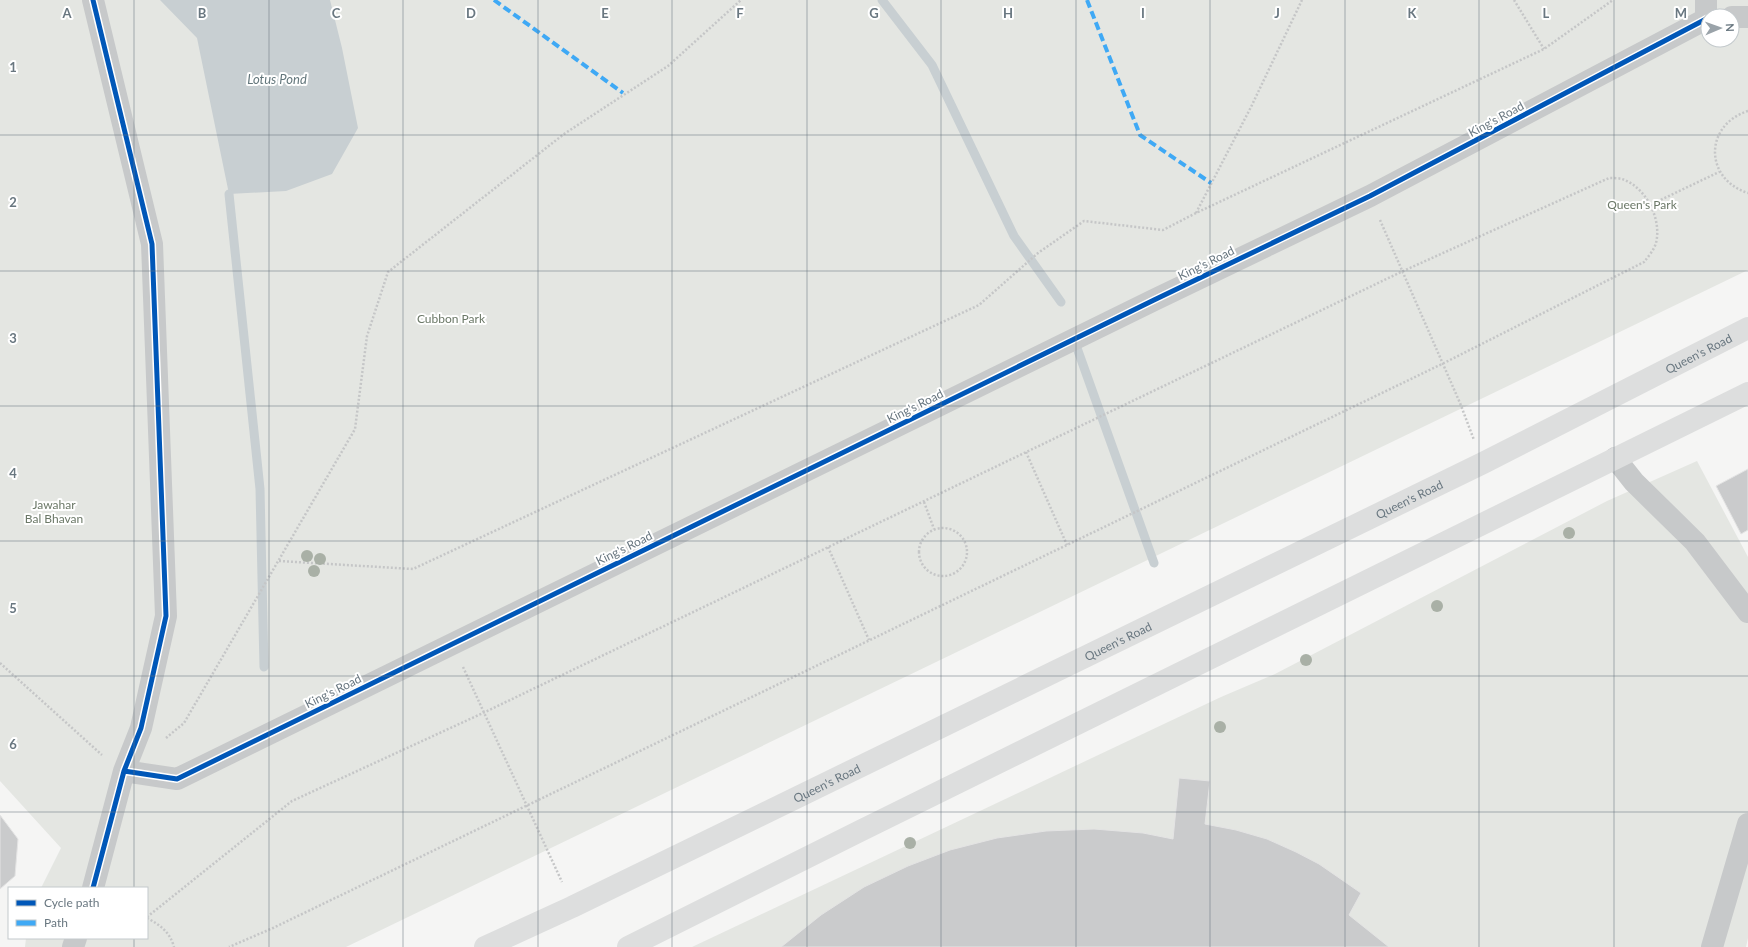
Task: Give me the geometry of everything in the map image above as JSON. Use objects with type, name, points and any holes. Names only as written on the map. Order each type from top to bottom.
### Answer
[{"type":"main road","name":"Queen's Road","points":[[485,947],[572,907],[1483,462],[1748,328]]},
{"type":"main road","points":[[628,947],[865,828],[1748,393]]},
{"type":"street","points":[[93,0],[152,244],[166,616],[141,728],[124,771],[93,887]]},
{"type":"street","name":"King's Road","points":[[124,771],[177,779],[1154,300],[1370,196],[1673,37],[1700,17]]},
{"type":"street","points":[[1615,458],[1634,482],[1695,542],[1748,612]]},
{"type":"street","points":[[1712,947],[1748,824]]},
{"type":"path","points":[[163,741],[184,723],[355,429],[367,336],[388,272],[564,134],[668,66],[741,0]]},
{"type":"path","points":[[1196,213],[1251,107],[1302,0]]},
{"type":"path","points":[[1514,0],[1544,49]]},
{"type":"path","points":[[279,561],[413,569],[979,305],[1038,252],[1084,221],[1163,230],[1544,49],[1613,0]]},
{"type":"path","points":[[1748,111],[1737,114],[1727,122],[1719,133],[1715,146],[1715,159],[1719,172],[1727,182],[1738,190],[1748,193]]},
{"type":"path","points":[[1650,205],[1719,172]]},
{"type":"path","points":[[148,917],[292,801],[483,713],[1401,272],[1609,178],[1621,179],[1630,183],[1645,196],[1653,209],[1656,223],[1656,244],[1644,262],[1442,364],[527,806],[273,928],[229,947]]},
{"type":"path","points":[[1370,196],[1401,272],[1460,403],[1483,462]]},
{"type":"path","points":[[1026,452],[1066,545]]},
{"type":"path","points":[[924,502],[934,529]]},
{"type":"path","points":[[942,527],[954,530],[963,538],[967,553],[961,568],[955,573],[940,576],[932,574],[921,562],[919,555],[922,539],[934,529],[942,527]]},
{"type":"path","points":[[828,547],[869,640]]},
{"type":"path","points":[[453,643],[483,713],[552,859],[572,907]]},
{"type":"path","points":[[0,663],[102,755],[124,771]]},
{"type":"path","points":[[148,919],[161,926],[172,939],[174,947]]},
{"type":"green space","name":"Cubbon Park","points":[[0,0],[1748,0],[1748,270],[346,947],[25,947],[26,939],[148,939],[148,887],[42,887],[61,848],[0,781]]},
{"type":"green space","points":[[1697,461],[1748,557],[1748,938],[1746,947],[692,947],[1221,697],[1275,674],[1607,501]]},
{"type":"water","name":"Lotus Pond","points":[[160,0],[330,0],[342,48],[358,128],[332,174],[286,191],[229,194],[197,38]]},
{"type":"building","points":[[1748,469],[1748,530],[1741,534],[1716,486]]},
{"type":"building","points":[[1179,778],[1210,781],[1205,824],[1236,830],[1267,839],[1319,864],[1361,893],[1349,915],[1389,947],[781,947],[821,915],[864,887],[908,866],[950,850],[997,838],[1046,831],[1094,829],[1143,833],[1173,839]]},
{"type":"building","points":[[0,815],[18,839],[15,876],[0,889]]},
{"type":"waterway","points":[[882,0],[932,65],[1014,236],[1061,302]]},
{"type":"waterway","points":[[229,194],[260,489],[264,667]]},
{"type":"waterway","points":[[1077,348],[1154,563]]},
{"type":"marked path","points":[[494,0],[623,93]]},
{"type":"marked path","points":[[1087,0],[1140,135],[1211,183]]},
{"type":"cycle path","points":[[93,0],[152,244],[166,616],[141,728],[124,771],[93,887]]},
{"type":"cycle path","points":[[124,771],[177,779],[1154,300],[1370,196],[1700,22]]},
{"type":"park label","name":"Queen's Park","points":[[1642,204]]},
{"type":"park label","name":"Jawahar Bal Bhavan","points":[[54,511]]}]
